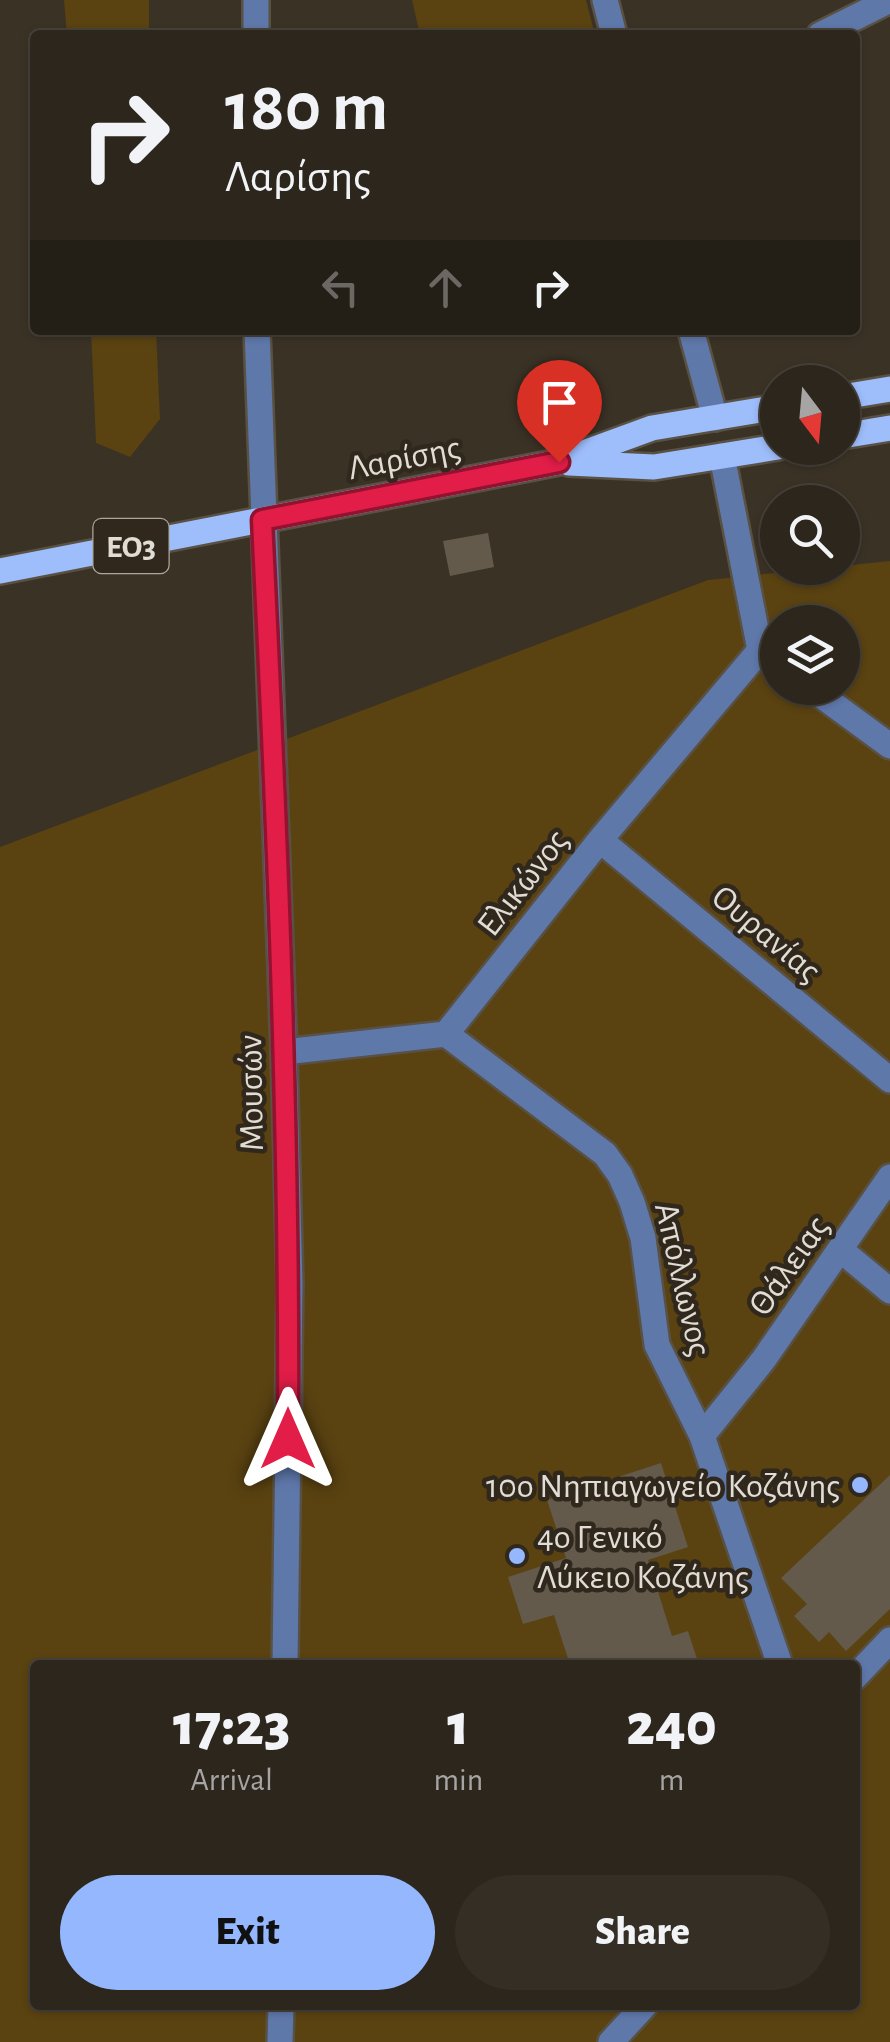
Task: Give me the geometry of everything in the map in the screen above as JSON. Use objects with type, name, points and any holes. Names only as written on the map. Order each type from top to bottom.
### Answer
[{"type":"main road","points":[[860,394],[890,389]]},
{"type":"main road","name":"Λαρίσης","points":[[262,520],[559,462],[652,428],[760,411]]},
{"type":"main road","points":[[860,433],[890,428]]},
{"type":"main road","name":"Λαρίσης","points":[[559,462],[654,467],[760,450]]},
{"type":"main road","name":"ΕΟ3","points":[[0,571],[262,520]]},
{"type":"street","points":[[256,0],[256,30]]},
{"type":"street","points":[[605,0],[613,30]]},
{"type":"street","points":[[830,30],[890,0]]},
{"type":"street","name":"Μουσών","points":[[256,335],[290,1284],[286,1660]]},
{"type":"street","points":[[692,335],[714,418]]},
{"type":"street","points":[[722,456],[760,618]]},
{"type":"street","name":"Ελικώνος","points":[[446,1034],[600,840],[760,666]]},
{"type":"street","points":[[833,705],[890,746]]},
{"type":"street","name":"Ουρανίας","points":[[600,840],[890,1080]]},
{"type":"street","points":[[284,1052],[446,1034]]},
{"type":"street","name":"Απόλλωνος","points":[[446,1034],[605,1154],[620,1174],[643,1238],[657,1345],[702,1436],[778,1660]]},
{"type":"street","name":"Θάλειας","points":[[702,1436],[764,1359],[890,1177]]},
{"type":"street","points":[[842,1250],[890,1291]]},
{"type":"street","points":[[860,1673],[890,1640]]},
{"type":"street","points":[[280,2042],[282,2010]]},
{"type":"street","points":[[612,2042],[641,2010]]},
{"type":"shaded area","points":[[64,0],[149,0],[149,30],[67,30]]},
{"type":"shaded area","points":[[412,0],[586,0],[594,30],[419,30]]},
{"type":"shaded area","points":[[91,335],[156,335],[160,419],[130,457],[96,443]]},
{"type":"shaded area","points":[[890,561],[890,2042],[0,2042],[0,847],[708,580],[760,575],[760,585],[860,585],[860,564]]},
{"type":"building","points":[[488,533],[494,567],[450,576],[443,541]]},
{"type":"building","points":[[661,1463],[688,1547],[648,1560],[672,1636],[688,1631],[697,1660],[568,1660],[554,1615],[523,1624],[508,1577],[566,1558],[547,1500]]},
{"type":"building","points":[[890,1475],[890,1609],[846,1651],[829,1632],[819,1642],[794,1616],[807,1604],[781,1578]]},
{"type":"place","name":"10ο Νηπιαγωγείο Κοζάνης","points":[[860,1485]]},
{"type":"place","name":"4ο Γενικό Λύκειο Κοζάνης","points":[[517,1556]]},
{"type":"route","points":[[288,1439],[290,1284],[284,1052],[262,520],[559,462]]}]
